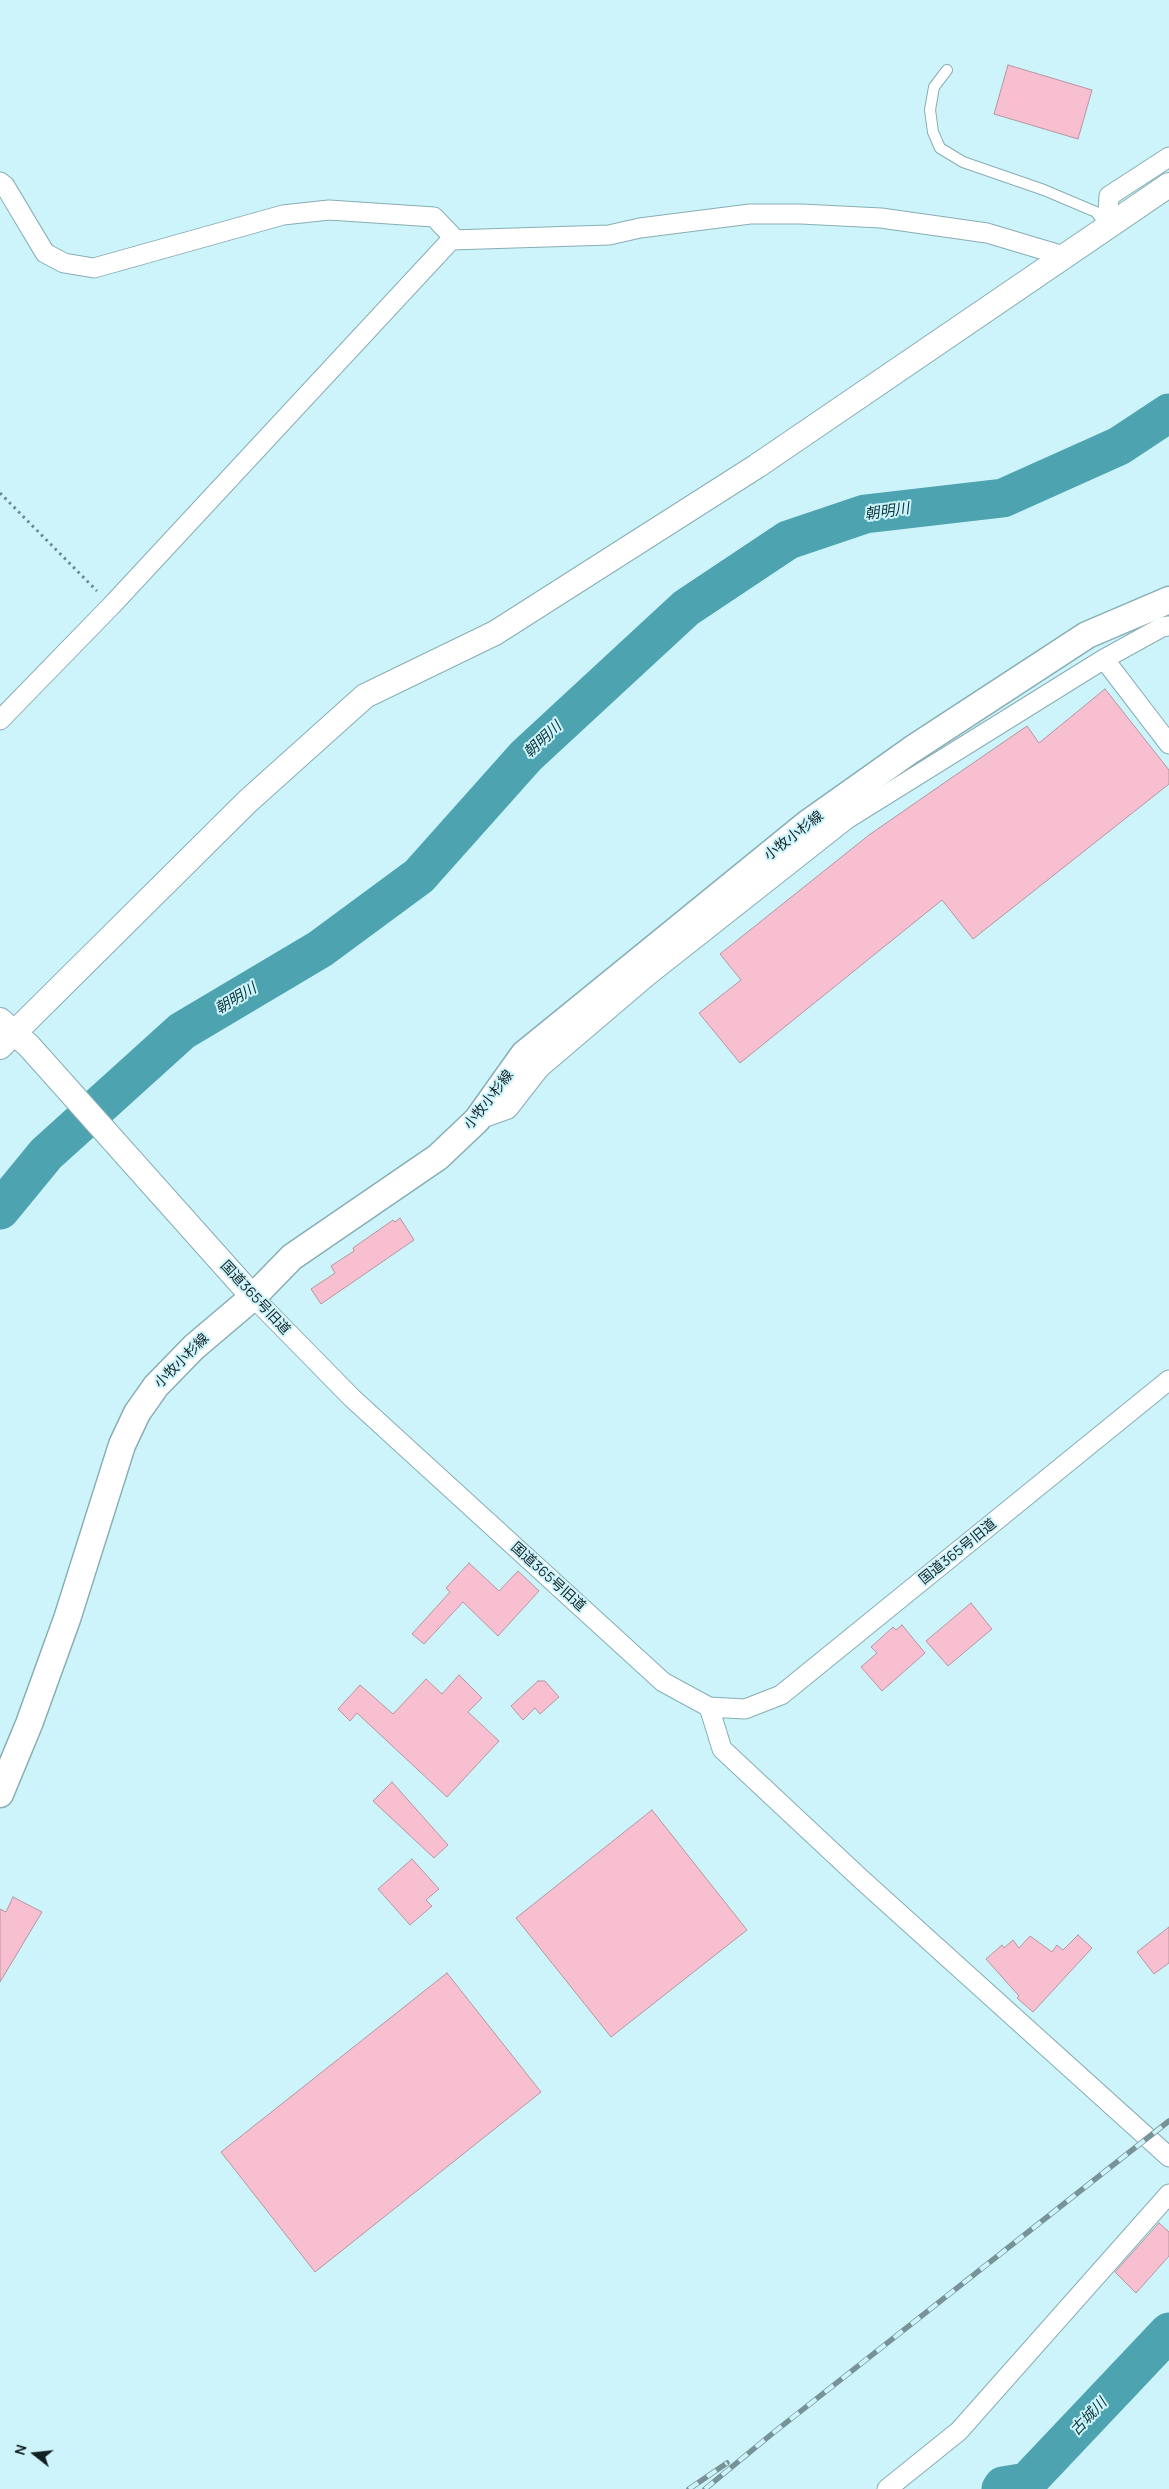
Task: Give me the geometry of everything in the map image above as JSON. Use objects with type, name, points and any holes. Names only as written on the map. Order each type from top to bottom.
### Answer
[{"type":"main road","name":"小牧小杉線","points":[[0,1794],[29,1724],[64,1628],[122,1445],[137,1412],[156,1386],[247,1291],[292,1257],[438,1157],[477,1120],[524,1054],[808,824],[911,750],[1088,635],[1169,600]]},
{"type":"street","points":[[1107,227],[1109,196],[1169,156]]},
{"type":"street","points":[[0,182],[5,186],[45,252],[64,263],[94,268],[283,215],[329,210],[434,217],[456,240]]},
{"type":"street","points":[[11,1036],[248,801],[366,696],[495,633],[757,466],[1169,185]]},
{"type":"street","points":[[0,720],[112,606],[452,240],[609,235],[640,228],[750,214],[801,214],[881,218],[987,233],[1064,256]]},
{"type":"street","points":[[477,1120],[508,1109],[548,1062],[648,976],[847,819],[1104,659],[1162,627],[1169,626]]},
{"type":"street","points":[[1104,659],[1169,744]]},
{"type":"street","name":"国道365号旧道","points":[[11,1036],[247,1291],[352,1398],[663,1682],[709,1707],[744,1709],[781,1695],[1169,1380]]},
{"type":"street","points":[[709,1707],[722,1749],[860,1879],[1169,2157]]},
{"type":"street","points":[[887,2489],[959,2431],[1169,2194]]},
{"type":"lane","points":[[947,70],[934,87],[930,110],[933,132],[940,148],[963,162],[1044,190],[1096,212],[1107,227]]},
{"type":"path","points":[[0,493],[112,606]]},
{"type":"building","points":[[1008,65],[1092,90],[1078,139],[994,114]]},
{"type":"building","points":[[1105,689],[1169,770],[1169,784],[973,939],[942,900],[740,1063],[699,1013],[741,980],[720,954],[869,835],[944,783],[1027,726],[1039,743]]},
{"type":"building","points":[[400,1218],[414,1240],[321,1304],[311,1289],[335,1273],[331,1266],[354,1251],[353,1248],[393,1220],[395,1222]]},
{"type":"building","points":[[469,1563],[499,1591],[518,1571],[539,1591],[498,1636],[463,1602],[424,1644],[412,1634],[450,1592],[446,1588]]},
{"type":"building","points":[[971,1603],[992,1629],[948,1666],[926,1641]]},
{"type":"building","points":[[902,1625],[925,1653],[882,1691],[861,1667],[877,1653],[871,1647],[893,1627],[896,1630]]},
{"type":"building","points":[[459,1675],[482,1698],[468,1712],[499,1741],[447,1797],[357,1713],[350,1721],[338,1709],[360,1685],[393,1714],[426,1679],[442,1694]]},
{"type":"building","points":[[538,1681],[545,1681],[559,1697],[540,1714],[535,1708],[523,1720],[511,1706]]},
{"type":"building","points":[[392,1782],[448,1845],[434,1858],[373,1801]]},
{"type":"building","points":[[652,1810],[747,1930],[611,2037],[516,1918]]},
{"type":"building","points":[[412,1859],[439,1889],[426,1900],[432,1906],[410,1925],[378,1889]]},
{"type":"building","points":[[13,1897],[42,1912],[0,1982],[0,1909],[6,1912]]},
{"type":"building","points":[[1169,1927],[1169,1963],[1154,1974],[1137,1952]]},
{"type":"building","points":[[1078,1935],[1092,1948],[1033,2012],[1017,1998],[1019,1996],[986,1959],[1002,1945],[1004,1948],[1013,1940],[1019,1948],[1030,1936],[1052,1952],[1057,1945],[1063,1950]]},
{"type":"building","points":[[447,1973],[541,2092],[315,2272],[221,2152]]},
{"type":"building","points":[[1159,2223],[1169,2232],[1169,2256],[1136,2293],[1115,2272]]},
{"type":"waterway","name":"朝明川","points":[[0,1210],[46,1154],[182,1031],[320,949],[419,876],[526,756],[686,608],[788,540],[865,514],[1003,498],[1119,446],[1169,413]]},
{"type":"waterway","name":"古城川","points":[[1001,2489],[1003,2486],[1027,2482],[1169,2332]]},
{"type":"railway","points":[[705,2489],[773,2433],[1169,2121]]},
{"type":"railway","points":[[689,2489],[727,2463]]}]
